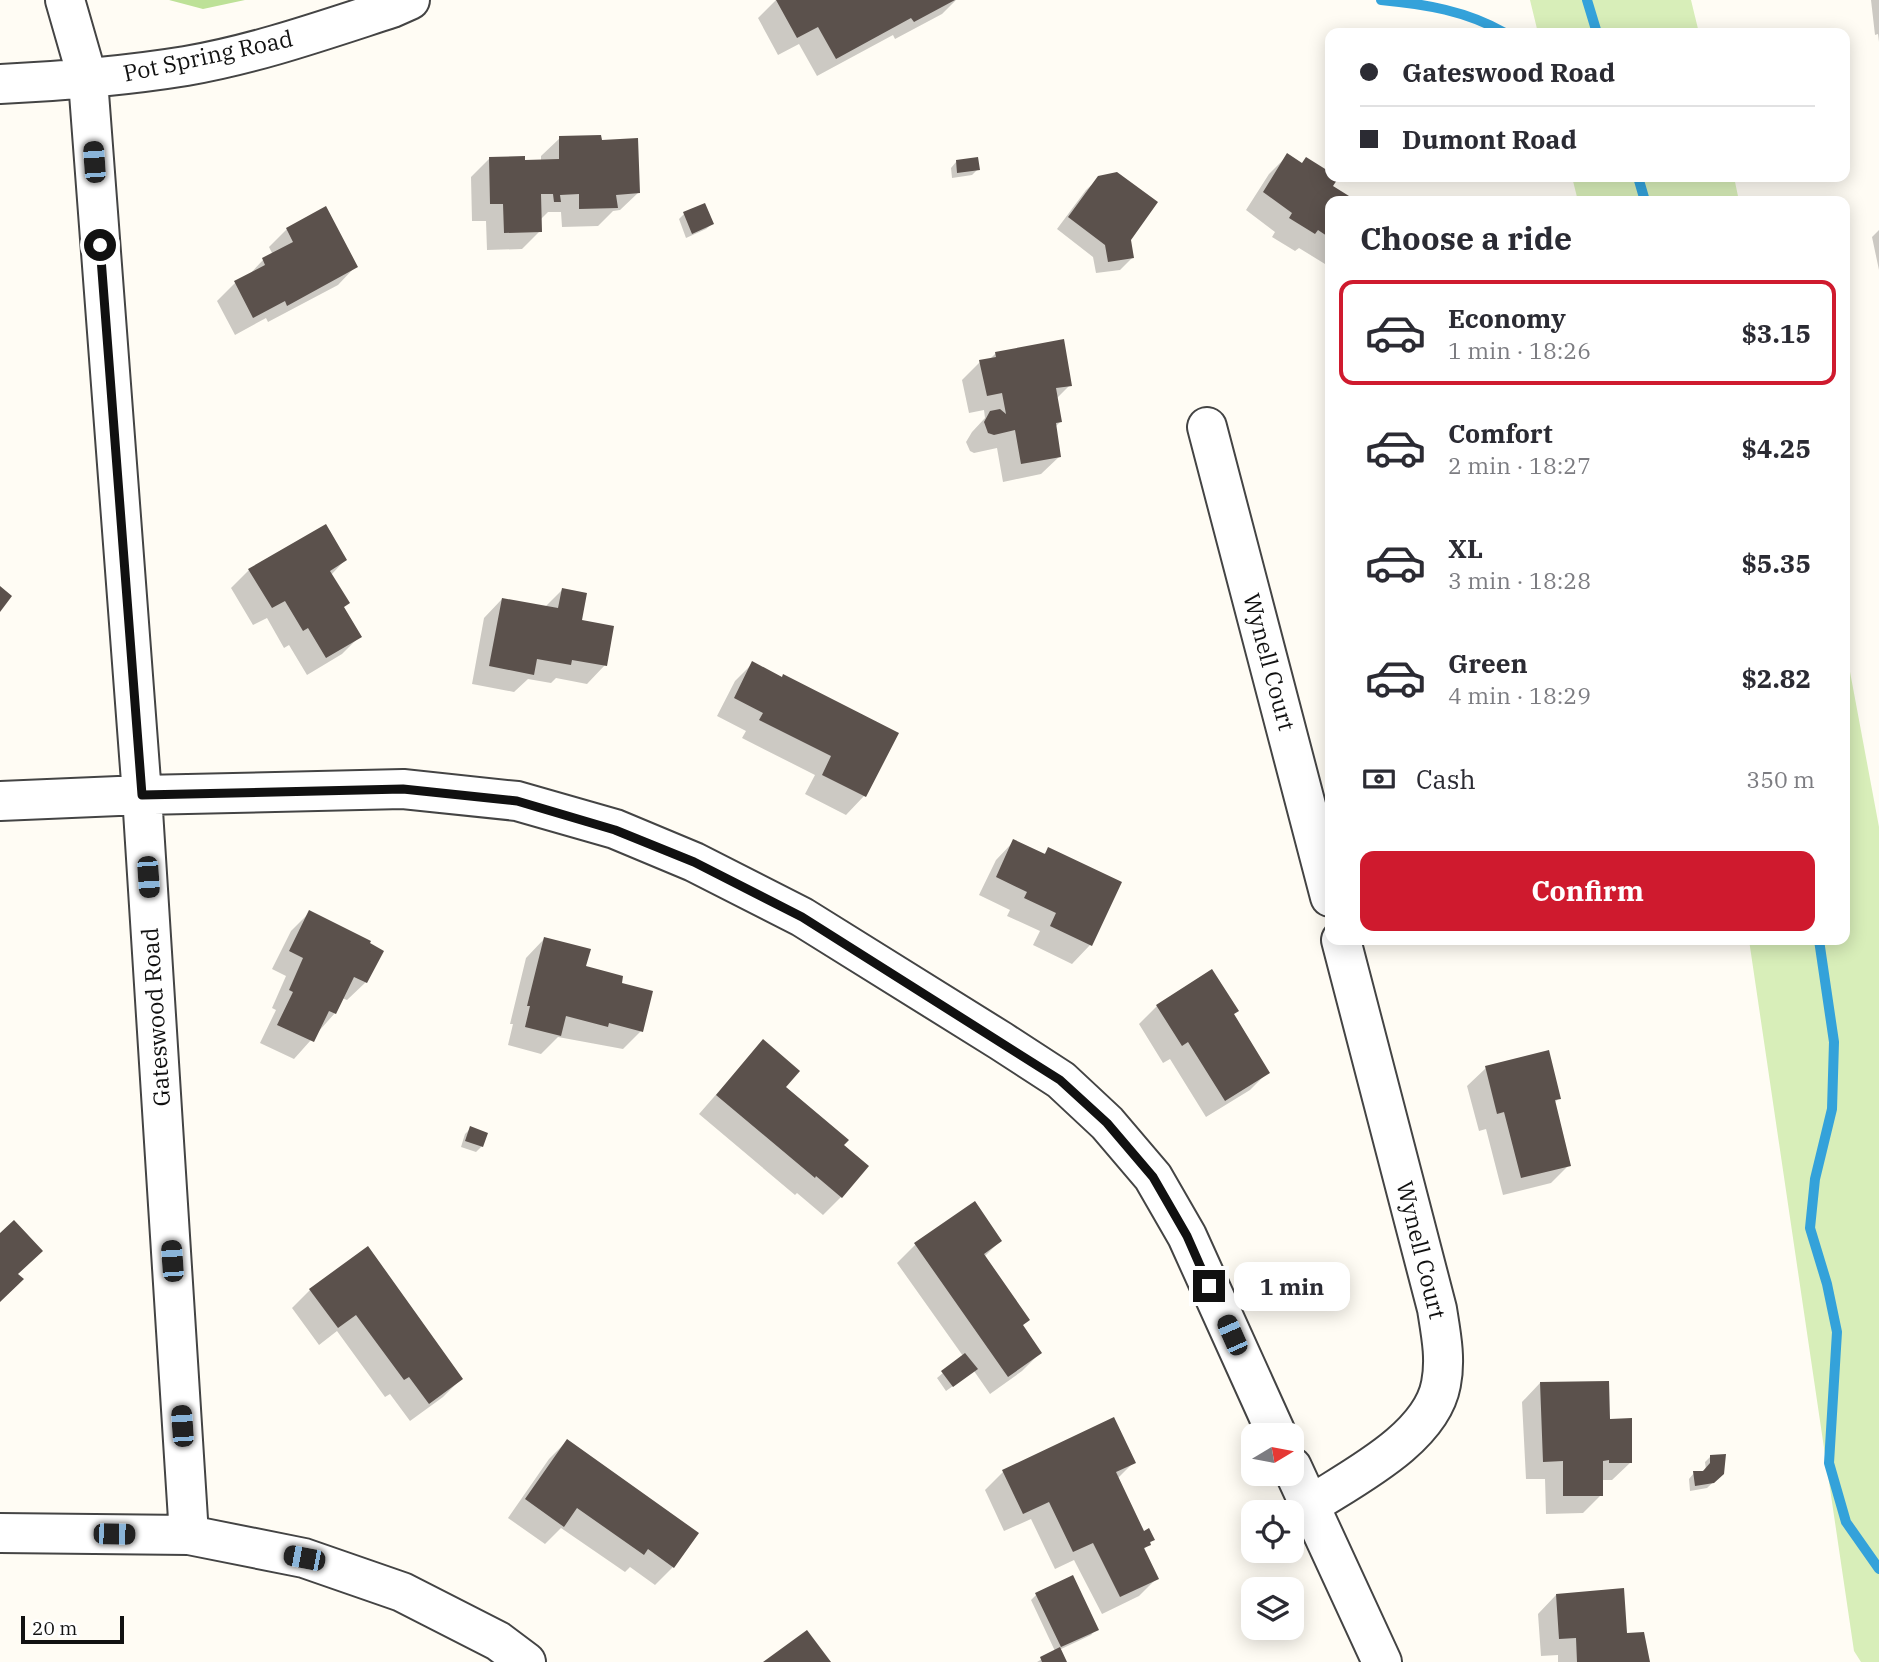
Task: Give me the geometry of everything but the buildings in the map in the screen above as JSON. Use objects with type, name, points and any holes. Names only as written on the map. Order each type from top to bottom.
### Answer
[{"type":"street","name":"Gateswood Road","points":[[65,0],[88,80],[142,795],[189,1535]]},
{"type":"street","name":"Pot Spring Road","points":[[0,84],[88,80],[188,65],[279,44],[410,0]]},
{"type":"street","name":"Wynell Court","points":[[1207,427],[1325,878]]},
{"type":"street","points":[[0,801],[403,789],[517,801],[615,830],[694,862],[802,917],[1060,1080],[1107,1123],[1153,1177],[1187,1236],[1272,1423]]},
{"type":"street","name":"Wynell Court","points":[[1310,1506],[1399,1448],[1426,1419],[1441,1386],[1443,1348],[1437,1309],[1342,945]]},
{"type":"street","points":[[1301,1486],[1382,1662]]},
{"type":"street","points":[[0,1533],[189,1535],[304,1558],[402,1592],[498,1642],[526,1662]]},
{"type":"green space","points":[[169,0],[245,0],[203,9]]},
{"type":"green space","points":[[1530,0],[1691,0],[1698,28],[1537,28]]},
{"type":"green space","points":[[1573,182],[1735,182],[1738,196],[1577,196]]},
{"type":"green space","points":[[1850,672],[1879,827],[1879,1662],[1861,1662],[1854,1651],[1750,945],[1850,945]]},
{"type":"waterway","points":[[1381,0],[1445,10],[1496,28]]},
{"type":"waterway","points":[[1587,0],[1595,28]]},
{"type":"waterway","points":[[1639,182],[1644,196]]},
{"type":"waterway","points":[[1820,945],[1834,1042],[1832,1109],[1815,1179],[1810,1228],[1827,1284],[1837,1332],[1829,1463],[1846,1522],[1879,1569]]},
{"type":"route","points":[[100,245],[142,795],[403,789],[517,801],[615,830],[694,862],[802,917],[1060,1080],[1107,1123],[1153,1177],[1187,1236],[1209,1286]]}]
